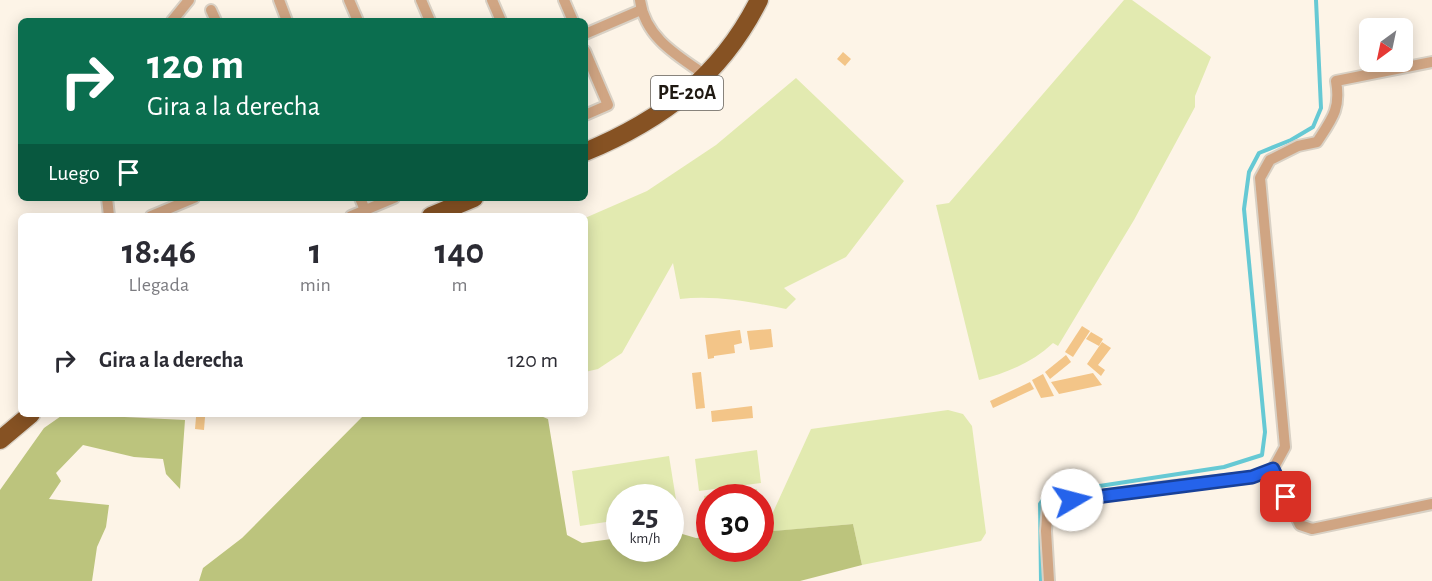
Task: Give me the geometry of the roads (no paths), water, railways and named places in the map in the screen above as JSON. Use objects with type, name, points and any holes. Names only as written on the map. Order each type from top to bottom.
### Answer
[{"type":"highway","name":"PE-20A","points":[[588,151],[646,122],[679,100],[706,76],[741,33],[759,0]]},
{"type":"highway","points":[[437,213],[467,201]]},
{"type":"highway","points":[[0,440],[27,417]]},
{"type":"street","points":[[174,18],[189,0]]},
{"type":"street","points":[[279,0],[286,18]]},
{"type":"street","points":[[349,0],[357,18]]},
{"type":"street","points":[[421,0],[429,18]]},
{"type":"street","points":[[492,0],[500,18]]},
{"type":"street","points":[[564,0],[572,18]]},
{"type":"street","points":[[588,32],[641,5],[656,39],[706,76]]},
{"type":"street","points":[[211,10],[215,18]]},
{"type":"street","points":[[588,58],[608,105],[588,114]]},
{"type":"street","points":[[1049,581],[1046,531],[1048,504],[1252,477],[1273,469],[1285,447],[1260,178],[1270,160],[1298,146],[1317,142],[1333,117],[1340,99],[1336,81],[1432,62]]},
{"type":"street","points":[[158,213],[187,201]]},
{"type":"street","points":[[361,201],[365,210]]},
{"type":"street","points":[[358,213],[387,201]]},
{"type":"street","points":[[1273,469],[1300,525],[1312,529],[1432,504]]},
{"type":"waterway","points":[[1041,581],[1040,504],[1047,494],[1224,467],[1262,455],[1265,432],[1244,209],[1249,172],[1259,153],[1291,140],[1313,127],[1321,108],[1316,0]]}]
